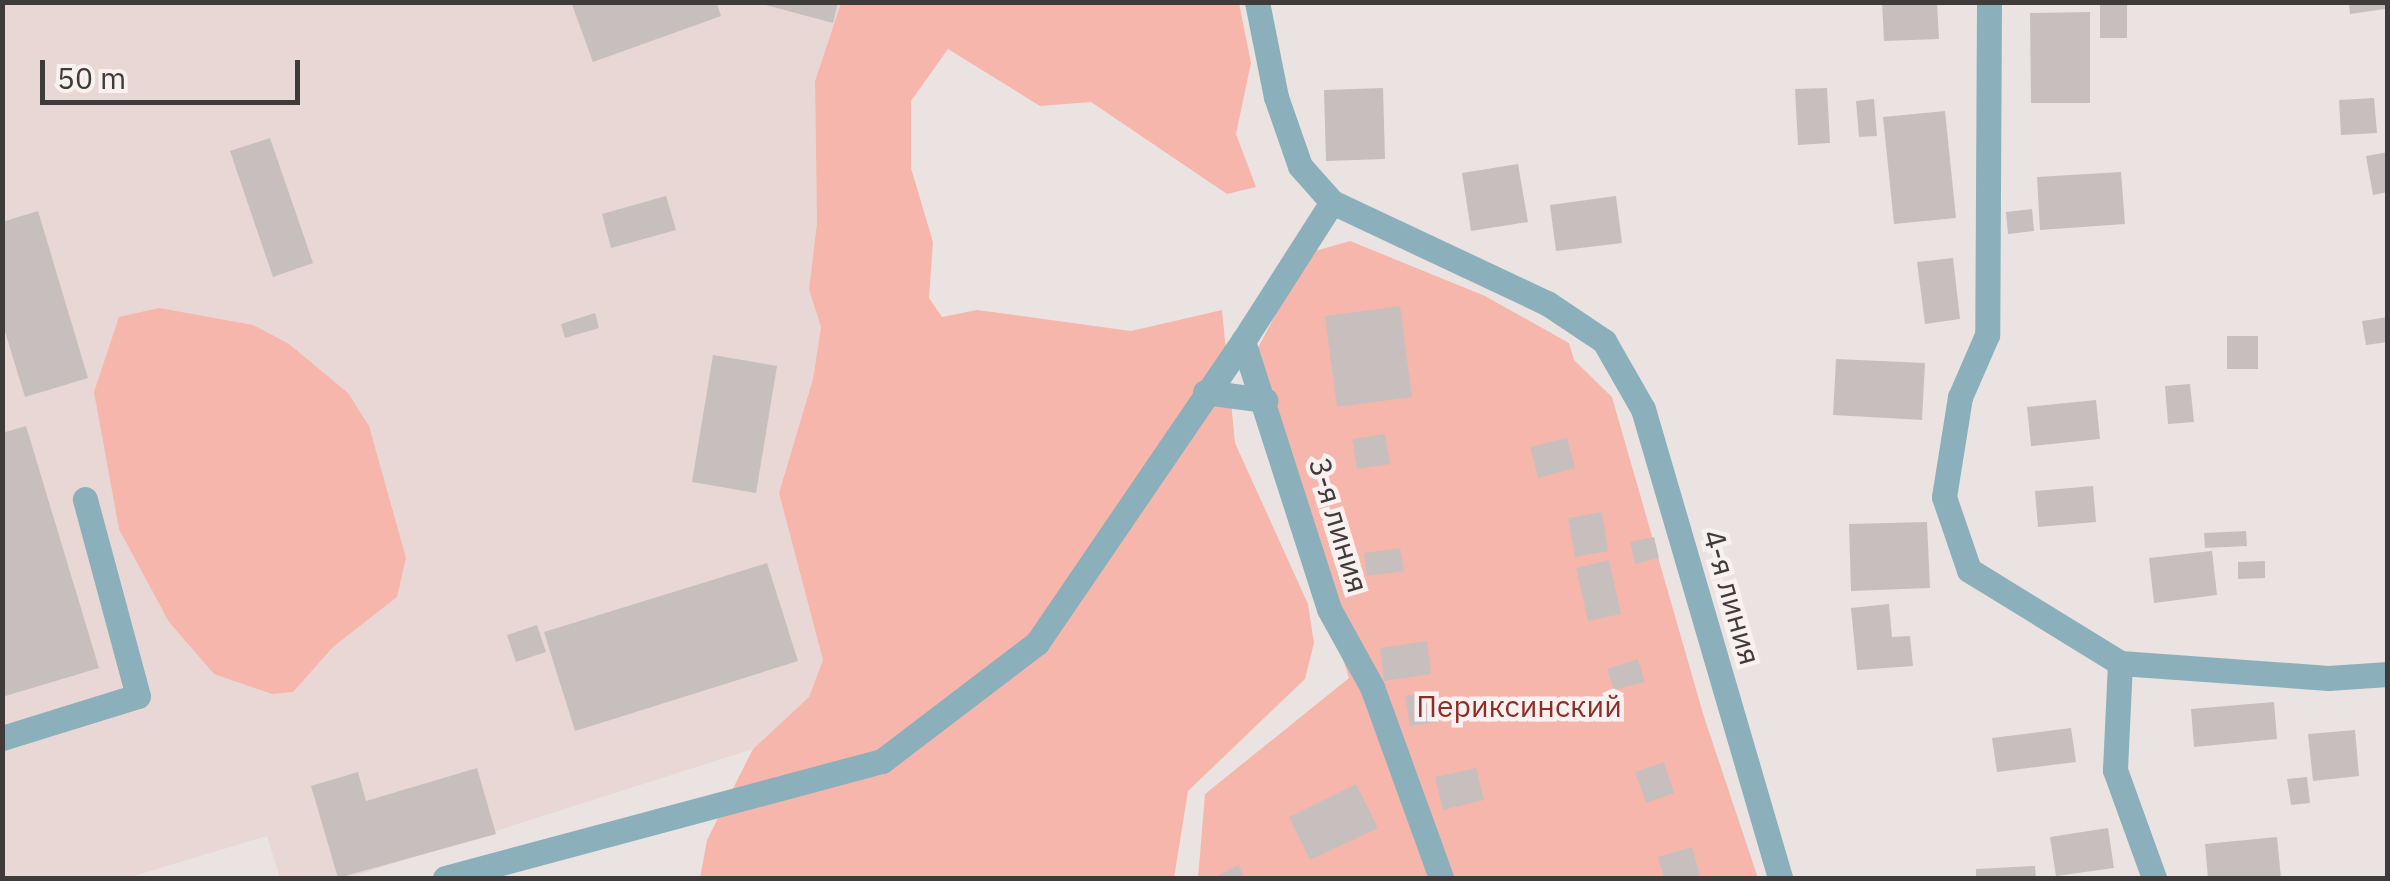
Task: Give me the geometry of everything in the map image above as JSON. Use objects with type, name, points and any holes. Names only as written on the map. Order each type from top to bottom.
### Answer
[{"type":"street","points":[[444,878],[882,761],[1037,643],[1205,392],[1244,341],[1332,202],[1300,166],[1276,97],[1257,2]]},
{"type":"street","points":[[1989,2],[1987,335],[1960,398],[1944,497],[1969,570],[2120,663],[2328,678],[2388,674]]},
{"type":"street","name":"4-я линия","points":[[1332,202],[1547,303],[1604,341],[1643,409],[1780,878]]},
{"type":"street","name":"3-я линия","points":[[1244,341],[1329,608],[1372,688],[1441,878]]},
{"type":"street","points":[[1205,392],[1265,400]]},
{"type":"street","points":[[2,738],[138,696],[86,499]]},
{"type":"street","points":[[2120,663],[2115,770],[2154,878]]},
{"type":"shaded area","points":[[2,3],[841,3],[815,81],[817,223],[809,290],[821,327],[813,379],[779,493],[823,660],[809,697],[753,749],[348,878],[280,878],[267,836],[127,878],[3,878]]},
{"type":"green space","points":[[841,3],[1239,3],[1251,63],[1236,134],[1256,187],[1227,194],[1091,102],[1040,106],[948,49],[911,101],[911,168],[933,242],[929,298],[942,317],[977,310],[1131,331],[1222,310],[1235,443],[1308,604],[1314,643],[1305,679],[1188,791],[1174,878],[700,878],[707,840],[753,749],[809,697],[823,660],[779,493],[813,379],[821,327],[809,290],[817,223],[815,81]]},
{"type":"green space","name":"Периксинский","points":[[1350,241],[1485,296],[1569,343],[1574,360],[1612,397],[1704,717],[1758,878],[1198,878],[1205,794],[1349,678],[1249,365],[1308,253]]},
{"type":"green space","points":[[159,308],[253,325],[289,344],[348,393],[369,426],[406,558],[397,597],[333,647],[293,692],[272,694],[214,674],[169,622],[119,529],[94,392],[119,317]]},
{"type":"building","points":[[571,2],[716,2],[721,16],[593,62]]},
{"type":"building","points":[[755,2],[838,2],[833,23]]},
{"type":"building","points":[[1882,2],[1937,2],[1939,39],[1884,41]]},
{"type":"building","points":[[2100,2],[2127,2],[2127,38],[2100,38]]},
{"type":"building","points":[[2349,2],[2385,2],[2385,9],[2350,14]]},
{"type":"building","points":[[2090,12],[2090,103],[2031,103],[2030,13]]},
{"type":"building","points":[[1383,88],[1385,159],[1326,161],[1324,90]]},
{"type":"building","points":[[1827,88],[1830,143],[1798,145],[1795,89]]},
{"type":"building","points":[[2374,98],[2377,133],[2341,135],[2339,100]]},
{"type":"building","points":[[1874,99],[1877,136],[1859,137],[1856,101]]},
{"type":"building","points":[[1945,111],[1956,218],[1894,224],[1883,117]]},
{"type":"building","points":[[270,138],[313,263],[273,277],[230,151]]},
{"type":"building","points":[[2388,152],[2388,192],[2373,195],[2366,156]]},
{"type":"building","points":[[1518,164],[1528,222],[1471,231],[1462,173]]},
{"type":"building","points":[[2121,172],[2125,224],[2040,230],[2037,177]]},
{"type":"building","points":[[666,196],[676,230],[611,248],[602,214]]},
{"type":"building","points":[[1616,196],[1622,243],[1556,251],[1550,205]]},
{"type":"building","points":[[2032,209],[2034,231],[2008,234],[2006,212]]},
{"type":"building","points":[[38,211],[88,378],[25,397],[2,322],[2,222]]},
{"type":"building","points":[[1953,258],[1960,319],[1925,324],[1917,262]]},
{"type":"building","points":[[1400,306],[1412,397],[1337,407],[1325,316]]},
{"type":"building","points":[[595,313],[599,328],[565,338],[561,324]]},
{"type":"building","points":[[2388,317],[2388,342],[2366,345],[2362,321]]},
{"type":"building","points":[[2227,336],[2258,336],[2258,369],[2227,369]]},
{"type":"building","points":[[713,355],[777,366],[756,493],[692,482]]},
{"type":"building","points":[[1836,359],[1925,363],[1922,420],[1833,415]]},
{"type":"building","points":[[2190,384],[2194,422],[2168,424],[2165,386]]},
{"type":"building","points":[[2096,400],[2100,439],[2031,446],[2027,407]]},
{"type":"building","points":[[26,426],[99,668],[2,697],[2,433]]},
{"type":"building","points":[[1385,434],[1390,464],[1357,469],[1352,439]]},
{"type":"building","points":[[1567,438],[1575,468],[1538,478],[1530,447]]},
{"type":"building","points":[[2093,486],[2096,522],[2038,527],[2035,491]]},
{"type":"building","points":[[1602,512],[1608,551],[1575,557],[1568,518]]},
{"type":"building","points":[[1927,522],[1930,588],[1851,591],[1849,524]]},
{"type":"building","points":[[2246,531],[2247,546],[2205,548],[2204,533]]},
{"type":"building","points":[[1654,537],[1659,558],[1635,564],[1630,542]]},
{"type":"building","points":[[1400,548],[1404,571],[1367,576],[1364,553]]},
{"type":"building","points":[[2212,551],[2217,595],[2154,603],[2149,558]]},
{"type":"building","points":[[1609,560],[1621,614],[1588,621],[1576,568]]},
{"type":"building","points":[[2265,561],[2265,578],[2238,579],[2238,562]]},
{"type":"building","points":[[767,563],[798,661],[575,731],[544,632]]},
{"type":"building","points":[[1889,604],[1892,637],[1910,636],[1913,666],[1857,670],[1851,608]]},
{"type":"building","points":[[537,625],[546,652],[516,662],[507,635]]},
{"type":"building","points":[[1427,641],[1431,674],[1384,681],[1380,648]]},
{"type":"building","points":[[1638,659],[1645,682],[1614,690],[1607,669]]},
{"type":"building","points":[[1433,691],[1438,722],[1410,726],[1405,696]]},
{"type":"building","points":[[2274,702],[2277,739],[2194,747],[2191,709]]},
{"type":"building","points":[[2071,728],[2076,762],[1997,772],[1992,738]]},
{"type":"building","points":[[2355,730],[2359,776],[2313,781],[2308,734]]},
{"type":"building","points":[[1664,762],[1674,793],[1646,803],[1635,772]]},
{"type":"building","points":[[477,768],[496,834],[338,878],[311,786],[358,772],[366,801]]},
{"type":"building","points":[[1476,768],[1484,800],[1443,810],[1435,777]]},
{"type":"building","points":[[2307,777],[2310,803],[2291,805],[2287,779]]},
{"type":"building","points":[[1356,784],[1378,828],[1310,860],[1289,817]]},
{"type":"building","points":[[2108,828],[2114,868],[2056,876],[2050,837]]},
{"type":"building","points":[[2277,837],[2281,878],[2208,878],[2205,844]]},
{"type":"building","points":[[1692,847],[1700,876],[1664,878],[1658,857]]},
{"type":"building","points":[[1238,865],[1245,878],[1213,878]]},
{"type":"building","points":[[2035,866],[2036,878],[1976,878],[1976,869]]}]
